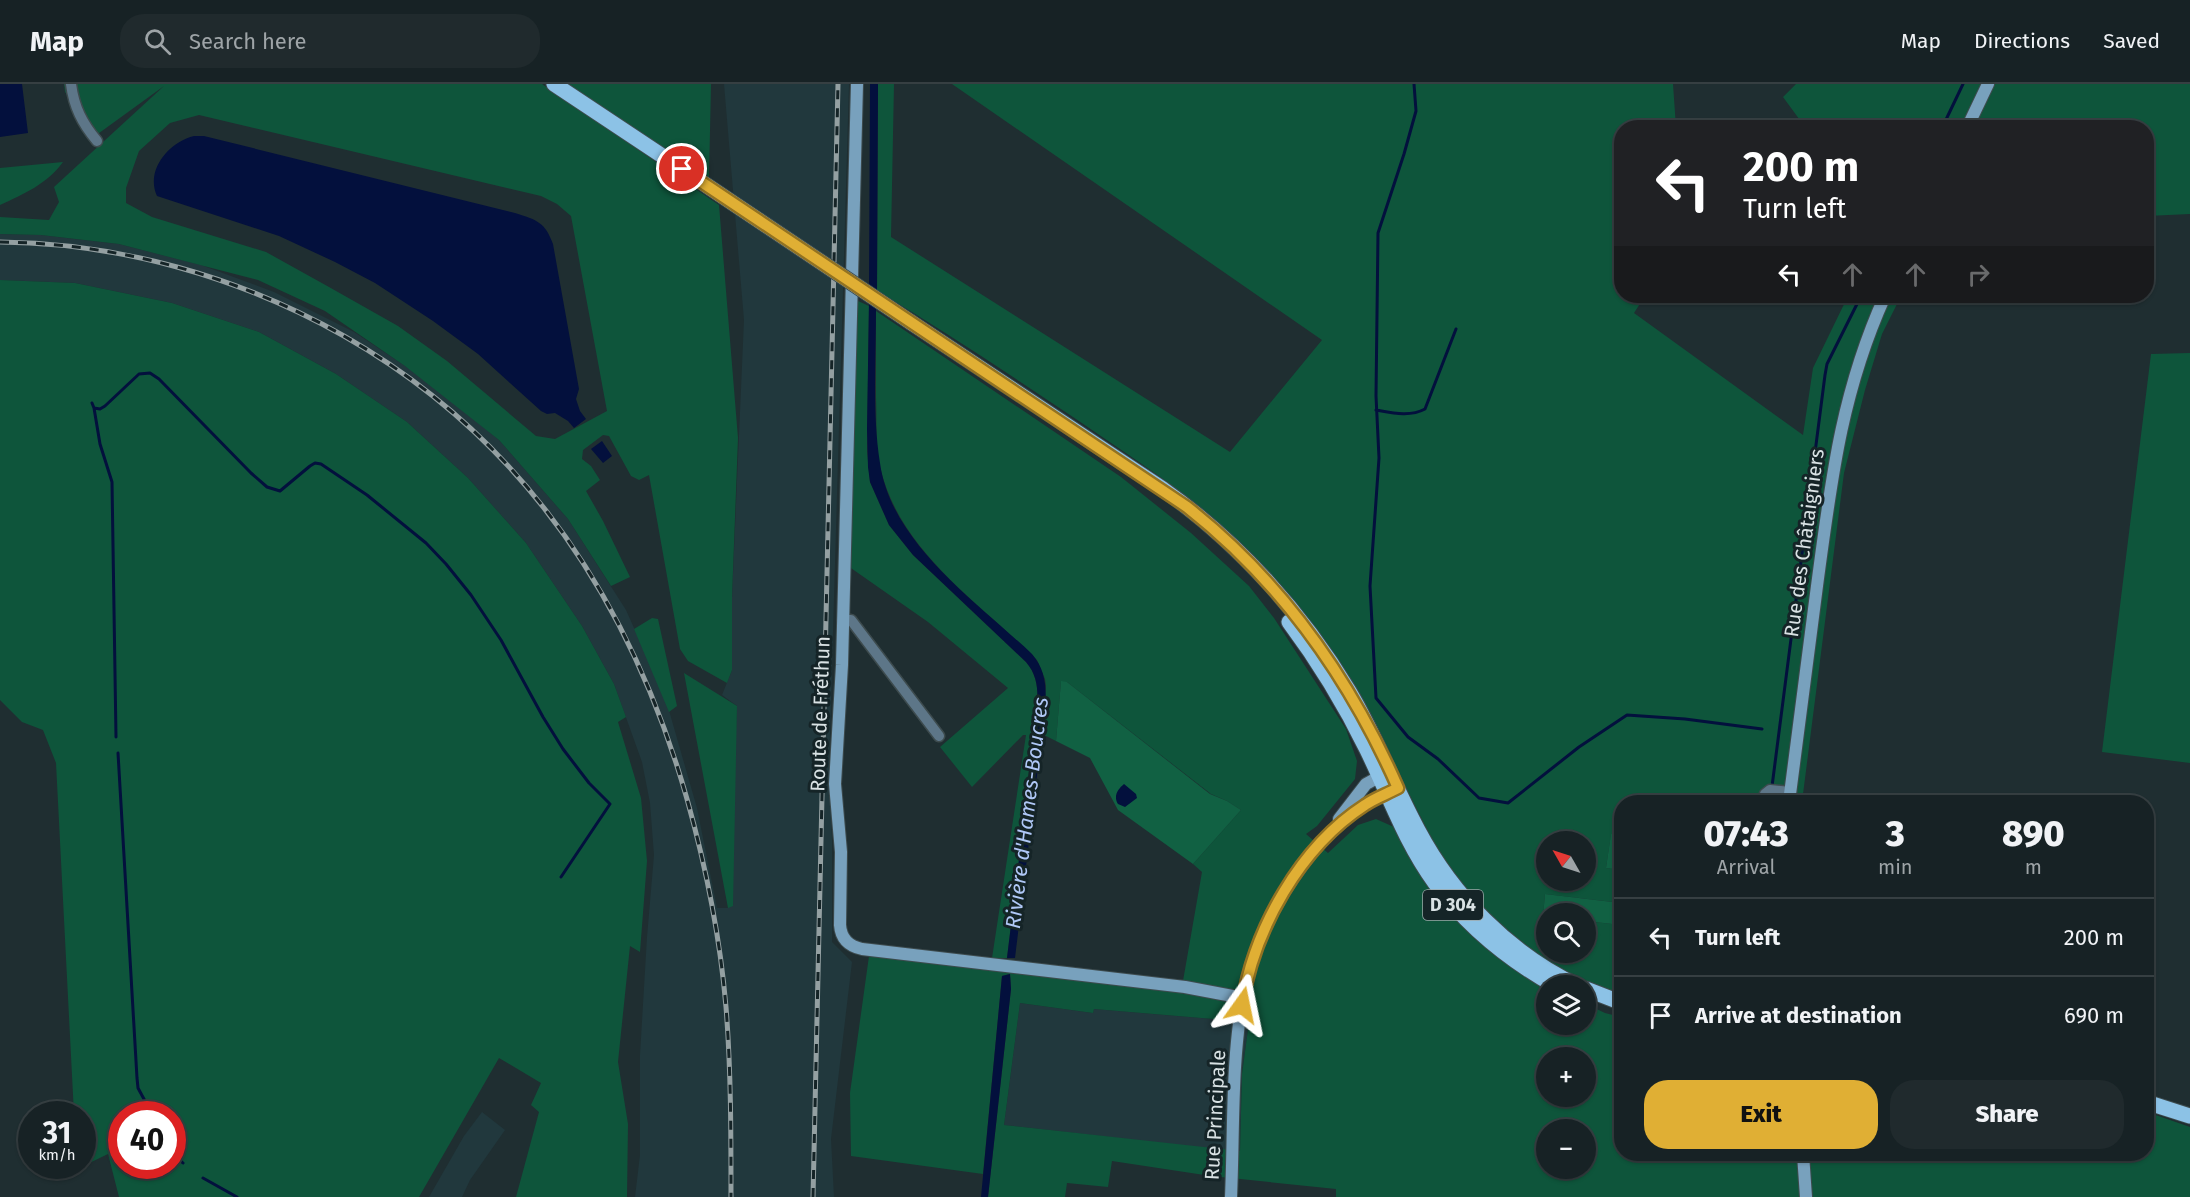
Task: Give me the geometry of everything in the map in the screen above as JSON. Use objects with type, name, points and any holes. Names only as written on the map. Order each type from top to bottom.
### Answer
[{"type":"main road","name":"D 304","points":[[554,84],[1194,512],[1246,560],[1282,599],[1349,690],[1374,736],[1384,773],[1417,854],[1436,884],[1454,906],[1503,952],[1537,975]]},
{"type":"main road","name":"D 304","points":[[1392,791],[1454,886],[1518,949],[1559,975]]},
{"type":"main road","points":[[1596,993],[1614,1000]]},
{"type":"main road","points":[[1596,1004],[1614,1010]]},
{"type":"main road","points":[[2154,1104],[2190,1116]]},
{"type":"street","points":[[71,84],[78,115],[97,141]]},
{"type":"street","name":"Route de Fréthun","points":[[857,84],[843,620],[835,792],[841,852],[840,927],[842,936],[848,943],[865,949],[1185,987],[1243,998]]},
{"type":"street","points":[[1971,120],[1988,84]]},
{"type":"street","name":"Rue des Châtaigniers","points":[[1782,794],[1836,454],[1853,380],[1882,303]]},
{"type":"street","points":[[843,620],[851,621],[939,736]]},
{"type":"street","points":[[1317,848],[1359,792],[1370,781],[1384,773]]},
{"type":"street","points":[[1317,848],[1365,804],[1392,791]]},
{"type":"street","points":[[1765,795],[1782,794]]},
{"type":"street","name":"Rue Principale","points":[[1231,1197],[1236,1073],[1243,998],[1252,963],[1270,918],[1292,880],[1317,848]]},
{"type":"street","points":[[1803,1161],[1806,1197]]},
{"type":"shaded area","points":[[724,84],[849,84],[829,769],[832,942],[852,962],[831,1139],[834,1197],[635,1197],[640,1155],[640,1055],[654,855],[650,803],[642,762],[614,684],[582,626],[526,543],[468,478],[407,422],[336,374],[259,332],[172,303],[75,283],[0,280],[0,234],[41,235],[119,244],[201,265],[274,292],[354,332],[428,381],[499,440],[568,519],[626,610],[666,700],[697,808],[717,908],[728,908],[737,706],[722,695],[732,670],[732,597],[744,320]]},
{"type":"shaded area","points":[[1020,1003],[1093,1013],[1094,1009],[1249,1022],[1242,1074],[1240,1152],[1004,1125]]},
{"type":"shaded area","points":[[482,1112],[505,1130],[470,1180],[462,1197],[429,1197],[464,1136]]},
{"type":"green space","points":[[64,84],[542,84],[719,205],[738,438],[732,597],[732,670],[727,683],[688,661],[680,649],[649,475],[639,480],[631,476],[609,436],[603,435],[583,450],[582,459],[591,466],[600,480],[586,491],[630,577],[611,586],[568,519],[499,440],[405,366],[325,311],[258,280],[119,244],[41,235],[0,234],[0,217],[49,220],[59,202],[54,187],[164,86],[95,136],[65,92]],"holes":[[[199,115],[541,196],[557,204],[571,216],[607,411],[555,439],[536,436],[447,361],[398,326],[266,252],[152,217],[126,203],[126,188],[139,151],[170,123]]]},
{"type":"green space","points":[[564,84],[711,84],[709,178]]},
{"type":"green space","points":[[878,84],[894,84],[891,237],[1230,452],[1322,340],[952,84],[1673,84],[1676,120],[1614,120],[1614,303],[1640,303],[1634,313],[1803,435],[1813,368],[1845,303],[1898,303],[1882,334],[1844,473],[1803,795],[1614,795],[1614,835],[1611,835],[1606,868],[1614,869],[1614,902],[1545,894],[1544,903],[1536,903],[1536,955],[1508,932],[1467,892],[1443,861],[1363,703],[1212,518],[1163,479],[952,337],[877,291]]},
{"type":"green space","points":[[1796,84],[2190,84],[2190,214],[2154,216],[2154,120],[1800,120],[1783,97]]},
{"type":"green space","points":[[63,162],[42,182],[0,205],[0,168]]},
{"type":"green space","points":[[0,280],[75,283],[172,303],[259,332],[336,374],[407,422],[468,478],[526,543],[582,626],[614,684],[626,717],[618,722],[641,798],[647,861],[640,952],[630,946],[618,1062],[628,1124],[627,1197],[516,1197],[539,1112],[531,1105],[541,1083],[499,1058],[419,1197],[119,1197],[114,1179],[186,1179],[186,1101],[108,1101],[108,1154],[96,1160],[96,1101],[73,1101],[56,763],[43,730],[22,722],[0,700]]},
{"type":"green space","points":[[858,301],[869,306],[867,451],[870,482],[889,525],[913,555],[1026,662],[1035,679],[1037,712],[1007,958],[992,958],[1026,735],[1023,735],[972,787],[940,747],[1008,688],[928,622],[848,566]]},
{"type":"green space","points":[[876,311],[1121,477],[1191,533],[1249,586],[1274,618],[1346,729],[1357,761],[1355,779],[1317,826],[1306,834],[1328,853],[1358,825],[1376,819],[1394,827],[1425,882],[1475,939],[1523,975],[1536,981],[1536,1035],[1596,1035],[1596,1009],[1614,1015],[1614,1161],[2154,1161],[2154,1114],[2190,1127],[2190,1197],[1336,1197],[1336,1189],[1211,1176],[1112,1161],[1108,1187],[1067,1183],[1065,1197],[988,1197],[1011,989],[1010,974],[1002,976],[983,1174],[851,1156],[850,1093],[869,956],[1183,981],[1202,872],[1193,864],[1241,810],[1211,794],[1067,682],[1061,682],[1056,741],[1042,734],[1046,686],[1037,660],[944,574],[923,550],[905,525],[890,497],[877,450]],"holes":[[[1020,1003],[1093,1013],[1094,1009],[1249,1022],[1242,1074],[1240,1151],[1004,1125]]]},
{"type":"green space","points":[[2190,353],[2190,763],[2102,752],[2151,354]]},
{"type":"green space","points":[[652,618],[658,619],[677,706],[669,712],[634,629]]},
{"type":"green space","points":[[684,673],[737,706],[733,906],[728,908]]},
{"type":"green space","points":[[1061,681],[1067,682],[1210,794],[1241,810],[1193,864],[1118,810],[1090,758],[1056,741]]},
{"type":"green space","points":[[1611,834],[1614,835],[1614,869],[1606,868]]},
{"type":"green space","points":[[1545,894],[1614,902],[1614,924],[1596,922],[1596,903],[1544,903]]},
{"type":"green space","points":[[1596,922],[1614,924],[1614,992],[1596,986],[1596,975],[1568,975],[1549,963],[1596,963]]},
{"type":"water","points":[[0,84],[22,84],[28,133],[0,137]]},
{"type":"water","points":[[870,84],[878,84],[877,291],[869,285]]},
{"type":"water","points":[[194,136],[204,136],[515,213],[539,223],[547,231],[553,244],[579,389],[576,399],[586,419],[574,428],[555,413],[547,414],[541,411],[478,354],[433,321],[375,283],[335,262],[279,236],[157,196],[154,176],[162,158],[176,144]]},
{"type":"water","name":"Rivière d'Hames-Boucres","points":[[869,302],[876,307],[876,424],[880,463],[887,492],[918,545],[963,592],[1032,654],[1045,682],[1045,713],[1015,958],[1007,958],[1037,712],[1035,679],[1026,662],[913,555],[889,525],[870,482],[867,429]]},
{"type":"water","points":[[602,441],[612,456],[603,463],[591,449]]},
{"type":"water","points":[[1124,784],[1136,794],[1137,798],[1125,807],[1118,804],[1116,798],[1118,790]]},
{"type":"water","points":[[1010,974],[1011,989],[988,1197],[981,1197],[1002,976]]},
{"type":"waterway","points":[[1414,84],[1416,111],[1378,233],[1376,396],[1379,458],[1370,586],[1376,698],[1408,737],[1438,759],[1479,798],[1508,803],[1579,747],[1627,715],[1685,719],[1762,729]]},
{"type":"waterway","points":[[1946,120],[1963,84]]},
{"type":"waterway","points":[[1771,795],[1825,375],[1827,364],[1858,303]]},
{"type":"waterway","points":[[1376,410],[1407,414],[1425,409],[1456,329]]},
{"type":"waterway","points":[[94,408],[100,409],[105,406],[139,374],[150,373],[159,379],[267,487],[280,491],[310,466],[315,463],[321,464],[367,495],[426,543],[471,595],[501,640],[563,749],[589,783],[610,804],[561,877]]},
{"type":"waterway","points":[[92,403],[100,444],[112,482],[116,737]]},
{"type":"waterway","points":[[118,753],[137,1078],[138,1088],[145,1101]]},
{"type":"waterway","points":[[203,1178],[237,1197]]},
{"type":"railway","points":[[813,1197],[838,84]]},
{"type":"railway","points":[[0,242],[90,249],[178,267],[221,281],[304,315],[344,336],[408,377],[466,424],[517,476],[562,532],[602,593],[635,658],[664,727],[694,825],[716,928],[726,1007],[730,1078],[731,1197]]},
{"type":"route","points":[[682,169],[1187,507],[1226,540],[1258,572],[1296,616],[1331,663],[1368,725],[1398,788],[1365,804],[1339,825],[1302,867],[1270,918],[1263,934],[1250,970],[1242,1005]]}]
